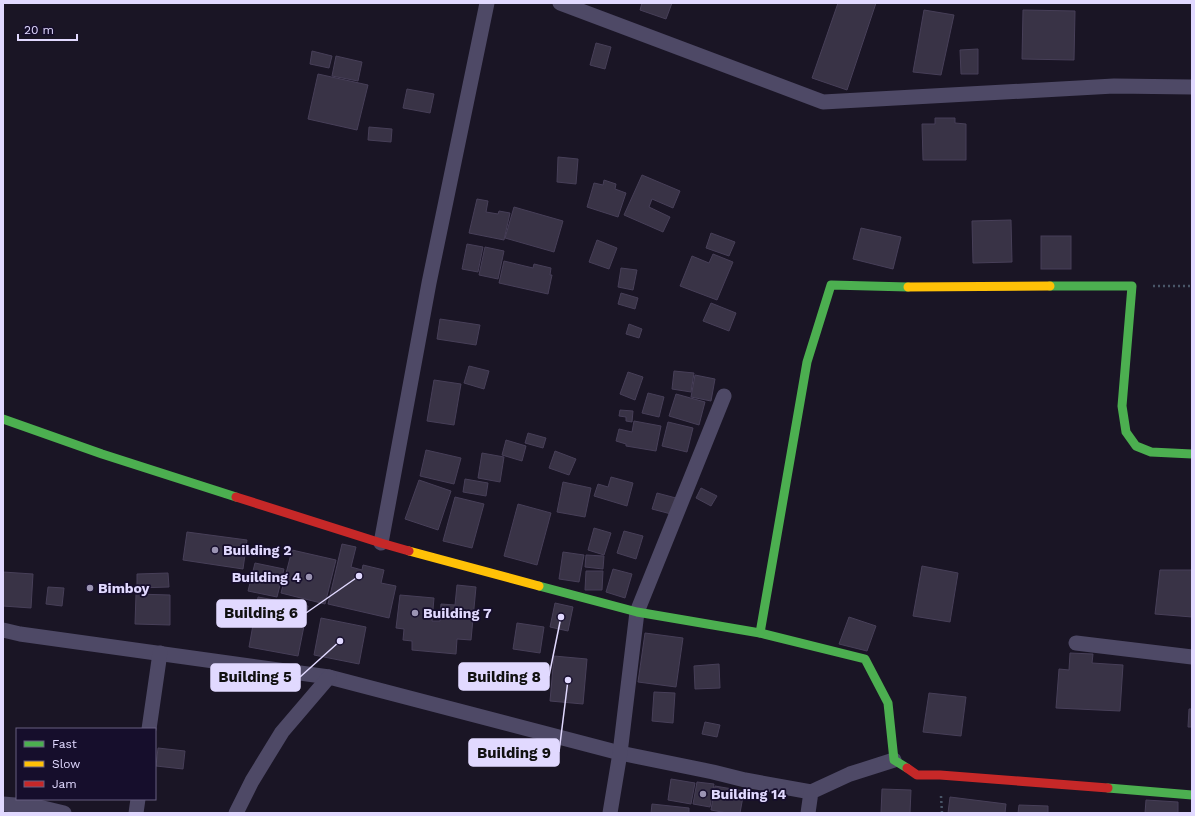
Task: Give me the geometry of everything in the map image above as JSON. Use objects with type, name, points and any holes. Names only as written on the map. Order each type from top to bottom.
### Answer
[{"type":"street","points":[[381,543],[429,283],[487,3]]},
{"type":"street","points":[[560,3],[823,102],[1114,86],[1192,87]]},
{"type":"street","points":[[760,633],[807,362],[831,285],[1132,286],[1122,406],[1126,432],[1136,446],[1151,452],[1192,454]]},
{"type":"street","points":[[610,813],[620,753],[637,612],[724,396]]},
{"type":"street","points":[[3,419],[102,454],[381,543],[637,612],[760,633],[865,659],[888,703],[894,760]]},
{"type":"street","points":[[3,630],[20,634],[329,677],[620,753],[714,772],[745,780],[811,792],[850,774],[894,760]]},
{"type":"street","points":[[1076,643],[1192,657]]},
{"type":"street","points":[[149,728],[160,653]]},
{"type":"street","points":[[236,813],[252,781],[282,732],[329,677]]},
{"type":"street","points":[[894,760],[917,775],[940,775],[1192,795]]},
{"type":"street","points":[[808,813],[811,792]]},
{"type":"street","points":[[136,813],[138,800]]},
{"type":"street","points":[[3,804],[39,807],[64,813]]},
{"type":"path","points":[[1132,286],[1192,286]]},
{"type":"building","points":[[642,3],[672,3],[666,19],[640,10]]},
{"type":"building","points":[[838,3],[876,3],[847,90],[812,78]]},
{"type":"building","points":[[924,10],[954,15],[941,75],[913,72]]},
{"type":"building","points":[[1023,10],[1075,11],[1074,60],[1022,59]]},
{"type":"building","points":[[596,43],[611,47],[605,69],[590,65]]},
{"type":"building","points":[[978,49],[978,74],[961,74],[960,50]]},
{"type":"building","points":[[312,51],[332,56],[329,68],[310,64]]},
{"type":"building","points":[[336,56],[362,62],[358,81],[332,76]]},
{"type":"building","points":[[318,74],[368,85],[357,130],[308,119]]},
{"type":"building","points":[[407,89],[434,94],[430,113],[403,108]]},
{"type":"building","points":[[935,118],[955,118],[955,123],[966,124],[966,160],[923,160],[922,124],[935,124]]},
{"type":"building","points":[[369,127],[392,129],[391,142],[368,140]]},
{"type":"building","points":[[558,157],[578,159],[576,184],[557,182]]},
{"type":"building","points":[[642,175],[680,191],[673,208],[652,199],[649,207],[670,217],[663,232],[624,215]]},
{"type":"building","points":[[604,180],[616,184],[615,189],[626,193],[618,217],[587,207],[594,183],[603,185]]},
{"type":"building","points":[[477,199],[488,201],[486,212],[498,214],[499,211],[510,213],[504,240],[469,233]]},
{"type":"building","points":[[514,207],[563,221],[554,252],[505,238]]},
{"type":"building","points":[[1011,220],[1012,262],[973,263],[972,221]]},
{"type":"building","points":[[861,228],[901,237],[893,269],[853,259]]},
{"type":"building","points":[[711,233],[735,242],[729,256],[706,248]]},
{"type":"building","points":[[1041,236],[1071,236],[1071,269],[1041,269]]},
{"type":"building","points":[[597,240],[617,248],[609,269],[589,262]]},
{"type":"building","points":[[467,244],[483,247],[478,272],[462,269]]},
{"type":"building","points":[[485,247],[504,251],[498,279],[479,275]]},
{"type":"building","points":[[713,254],[733,262],[717,300],[680,286],[692,256],[709,263]]},
{"type":"building","points":[[504,261],[533,268],[534,264],[551,268],[550,275],[552,275],[548,294],[499,283]]},
{"type":"building","points":[[621,268],[637,270],[633,290],[618,287]]},
{"type":"building","points":[[621,293],[638,298],[635,309],[618,304]]},
{"type":"building","points":[[711,303],[736,313],[729,331],[703,321]]},
{"type":"building","points":[[440,319],[480,325],[476,345],[437,339]]},
{"type":"building","points":[[629,324],[642,329],[639,338],[626,334]]},
{"type":"building","points":[[469,366],[489,371],[484,389],[464,383]]},
{"type":"building","points":[[674,371],[694,373],[691,392],[672,389]]},
{"type":"building","points":[[628,372],[643,377],[635,400],[620,394]]},
{"type":"building","points":[[695,375],[715,379],[711,401],[691,397]]},
{"type":"building","points":[[434,380],[461,384],[454,425],[427,421]]},
{"type":"building","points":[[648,393],[664,397],[659,417],[642,413]]},
{"type":"building","points":[[676,394],[705,402],[699,425],[669,416]]},
{"type":"building","points":[[620,410],[633,411],[632,422],[626,421],[626,417],[619,416]]},
{"type":"building","points":[[634,421],[661,426],[656,451],[626,446],[626,444],[616,441],[619,429],[632,432]]},
{"type":"building","points":[[668,422],[693,428],[687,452],[662,446]]},
{"type":"building","points":[[528,433],[546,438],[543,448],[525,443]]},
{"type":"building","points":[[506,440],[526,446],[522,461],[502,455]]},
{"type":"building","points":[[426,450],[461,458],[454,484],[420,476]]},
{"type":"building","points":[[555,451],[576,459],[569,475],[549,468]]},
{"type":"building","points":[[482,453],[504,457],[500,482],[478,478]]},
{"type":"building","points":[[611,477],[633,483],[627,506],[594,496],[598,484],[608,487]]},
{"type":"building","points":[[465,479],[488,483],[486,496],[463,492]]},
{"type":"building","points":[[419,480],[451,491],[438,530],[405,519]]},
{"type":"building","points":[[563,482],[591,488],[585,517],[557,512]]},
{"type":"building","points":[[701,488],[717,496],[711,506],[696,498]]},
{"type":"building","points":[[657,493],[676,498],[671,514],[652,509]]},
{"type":"building","points":[[455,497],[484,504],[472,548],[443,541]]},
{"type":"building","points":[[518,504],[551,513],[537,565],[504,556]]},
{"type":"building","points":[[594,528],[611,533],[604,555],[588,550]]},
{"type":"building","points":[[624,531],[643,536],[636,559],[617,553]]},
{"type":"building","name":"Building 2","points":[[187,532],[247,540],[243,569],[183,560]]},
{"type":"building","points":[[342,544],[356,547],[351,567],[362,570],[363,565],[384,570],[381,583],[396,586],[389,618],[328,604]]},
{"type":"building","name":"Building 4","points":[[292,550],[336,560],[325,604],[281,593]]},
{"type":"building","points":[[563,552],[584,555],[579,582],[559,579]]},
{"type":"building","points":[[586,555],[604,556],[603,569],[585,567]]},
{"type":"building","points":[[255,563],[284,569],[277,597],[248,591]]},
{"type":"building","points":[[922,566],[958,573],[950,622],[913,616]]},
{"type":"building","points":[[613,569],[632,574],[625,598],[606,592]]},
{"type":"building","points":[[1160,570],[1192,570],[1192,617],[1155,614]]},
{"type":"building","points":[[586,571],[603,571],[602,590],[585,590]]},
{"type":"building","points":[[3,572],[33,574],[31,608],[3,606]]},
{"type":"building","points":[[168,573],[169,587],[137,588],[137,574]]},
{"type":"building","name":"Building 7","points":[[457,585],[476,587],[471,640],[457,639],[456,654],[412,650],[412,641],[403,640],[404,629],[396,628],[400,595],[434,598],[432,621],[440,621],[441,604],[455,605]]},
{"type":"building","points":[[48,587],[64,588],[62,606],[46,604]]},
{"type":"building","points":[[136,594],[170,595],[170,625],[135,624]]},
{"type":"building","points":[[258,597],[308,606],[298,656],[249,647]]},
{"type":"building","points":[[555,603],[573,607],[568,631],[550,627]]},
{"type":"building","points":[[849,617],[876,626],[867,651],[839,644]]},
{"type":"building","points":[[321,618],[366,627],[359,664],[314,655]]},
{"type":"building","points":[[517,623],[544,627],[540,653],[513,649]]},
{"type":"building","points":[[645,633],[683,638],[676,687],[638,682]]},
{"type":"building","points":[[1070,653],[1093,654],[1092,663],[1123,665],[1120,711],[1056,708],[1059,669],[1069,670]]},
{"type":"building","points":[[554,656],[587,659],[583,704],[550,701]]},
{"type":"building","points":[[719,664],[720,688],[695,689],[694,666]]},
{"type":"building","points":[[654,692],[675,693],[673,723],[652,721]]},
{"type":"building","points":[[929,693],[966,697],[961,736],[923,732]]},
{"type":"building","points":[[1189,709],[1192,709],[1192,727],[1188,727]]},
{"type":"building","points":[[705,722],[720,725],[717,737],[702,734]]},
{"type":"building","points":[[158,748],[185,751],[183,769],[156,766]]},
{"type":"building","points":[[671,779],[695,783],[691,804],[668,800]]},
{"type":"building","name":"Building 14","points":[[697,782],[714,784],[710,807],[693,804]]},
{"type":"building","points":[[715,786],[744,791],[740,813],[727,813],[711,810]]},
{"type":"building","points":[[882,789],[911,790],[910,813],[881,813]]},
{"type":"building","points":[[950,797],[1006,804],[1005,813],[948,813]]},
{"type":"building","points":[[1146,800],[1178,802],[1178,813],[1145,813]]},
{"type":"building","points":[[652,804],[689,808],[689,813],[651,813]]},
{"type":"building","points":[[1019,805],[1048,806],[1048,813],[1018,813]]},
{"type":"traffic: fast","points":[[760,633],[807,362],[831,285],[908,287]]},
{"type":"traffic: fast","points":[[1050,286],[1132,286],[1122,406],[1126,432],[1136,446],[1151,452],[1192,454]]},
{"type":"traffic: fast","points":[[3,419],[102,454],[236,497]]},
{"type":"traffic: fast","points":[[539,586],[637,612],[760,633],[865,659],[888,703],[894,760],[907,768]]},
{"type":"traffic: fast","points":[[1108,788],[1192,795]]},
{"type":"traffic: slow","points":[[908,287],[1050,286]]},
{"type":"traffic: slow","points":[[409,551],[539,586]]},
{"type":"traffic: jam","points":[[236,497],[409,551]]},
{"type":"traffic: jam","points":[[907,768],[917,775],[940,775],[1108,788]]},
{"type":"place","name":"Building 2","points":[[215,550]]},
{"type":"place","name":"Building 6","points":[[359,576]]},
{"type":"place","name":"Building 4","points":[[309,577]]},
{"type":"place","name":"Bimboy","points":[[90,588]]},
{"type":"place","name":"Building 7","points":[[415,613]]},
{"type":"place","name":"Building 8","points":[[561,617]]},
{"type":"place","name":"Building 5","points":[[340,641]]},
{"type":"place","name":"Building 9","points":[[568,680]]},
{"type":"place","name":"Building 14","points":[[703,794]]}]
